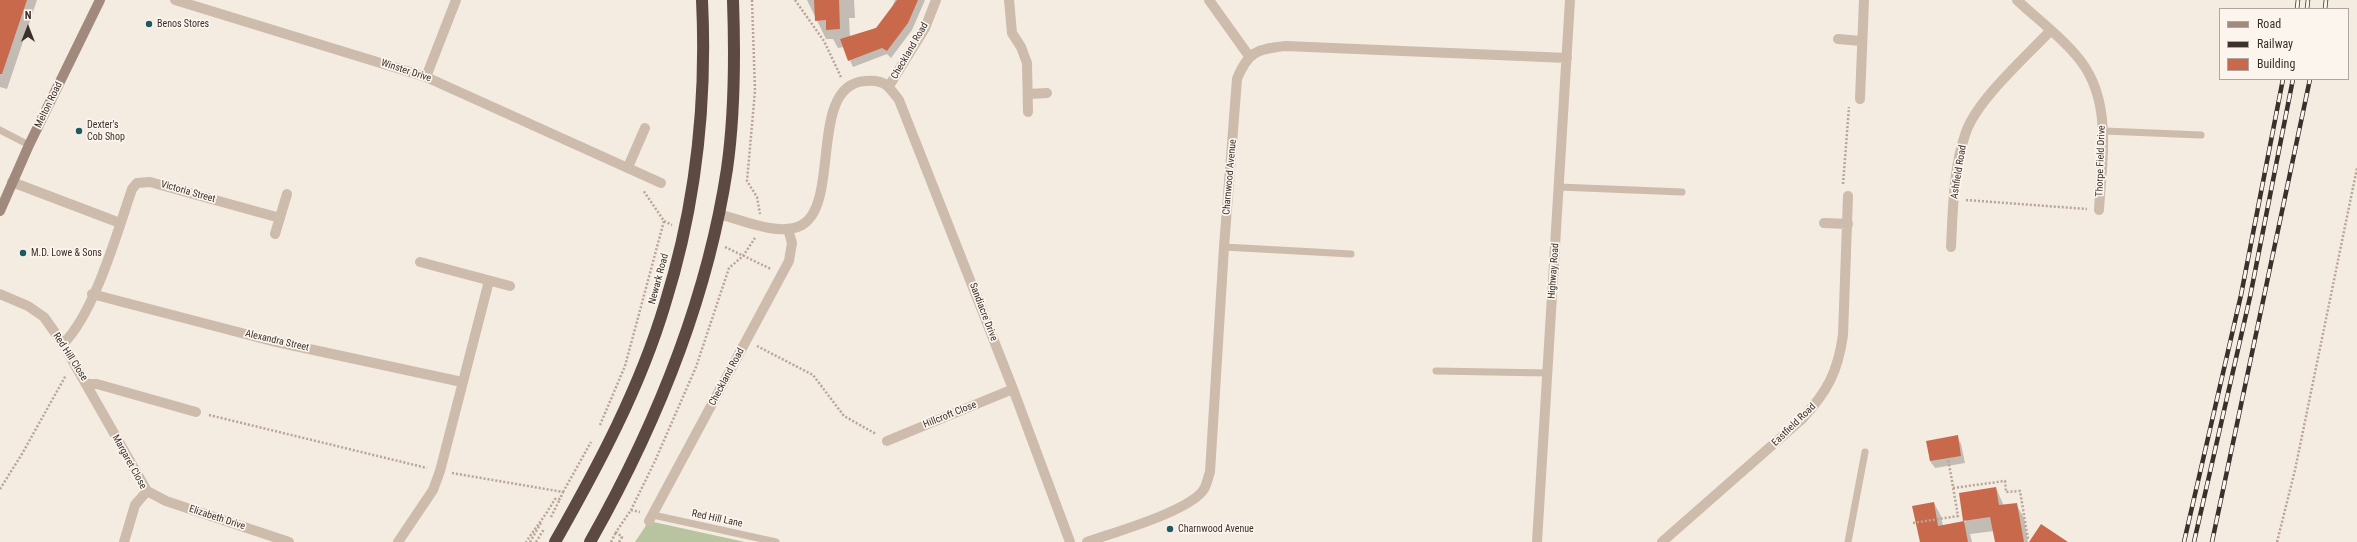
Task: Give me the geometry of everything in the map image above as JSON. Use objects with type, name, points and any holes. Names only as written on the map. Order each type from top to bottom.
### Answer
[{"type":"highway","name":"Newark Road","points":[[555,542],[594,474],[613,433],[632,391],[665,304],[688,212],[700,135],[704,47],[702,0]]},
{"type":"highway","points":[[590,542],[622,485],[661,399],[694,310],[719,214],[727,168],[732,118],[735,49],[733,0]]},
{"type":"street","name":"Melton Road","points":[[0,211],[29,146],[100,0]]},
{"type":"street","name":"Winster Drive","points":[[175,0],[426,76],[661,183]]},
{"type":"street","points":[[426,76],[456,0]]},
{"type":"street","name":"Checkland Road","points":[[846,88],[862,81],[877,80],[889,86],[925,28],[936,0]]},
{"type":"street","points":[[1010,0],[1012,33],[1021,47],[1027,63],[1029,94],[1028,112]]},
{"type":"street","points":[[1209,0],[1249,56],[1260,49],[1286,46],[1567,58]]},
{"type":"street","name":"Highway Road","points":[[1537,542],[1570,0]]},
{"type":"street","points":[[1860,99],[1861,41],[1864,0]]},
{"type":"street","name":"Thorpe Field Drive","points":[[2016,0],[2075,54],[2087,69],[2096,88],[2102,109],[2104,132],[2099,210]]},
{"type":"street","name":"Ashfield Road","points":[[1951,247],[1957,168],[1966,132],[1973,118],[1986,99],[2050,32]]},
{"type":"street","points":[[1838,40],[1861,41]]},
{"type":"street","name":"Charnwood Avenue","points":[[1087,542],[1174,511],[1193,500],[1204,490],[1210,472],[1224,247],[1237,79],[1242,65],[1249,56]]},
{"type":"street","name":"Sandiacre Drive","points":[[889,86],[899,100],[1013,389],[1070,542]]},
{"type":"street","points":[[719,214],[776,230],[788,229],[802,225],[809,218],[818,203],[833,112],[838,97],[846,88]]},
{"type":"street","points":[[1029,94],[1047,93]]},
{"type":"street","points":[[628,167],[644,128]]},
{"type":"street","points":[[12,182],[120,223]]},
{"type":"street","name":"Victoria Street","points":[[63,344],[76,332],[120,223],[132,189],[137,183],[150,182],[280,218]]},
{"type":"street","points":[[275,234],[286,194]]},
{"type":"street","name":"Eastfield Road","points":[[1668,540],[1802,419],[1825,392],[1834,376],[1840,358],[1843,335],[1848,196]]},
{"type":"street","points":[[1824,224],[1848,224]]},
{"type":"street","name":"Checkland Road","points":[[651,518],[789,260],[792,243],[788,229]]},
{"type":"street","points":[[420,262],[510,286]]},
{"type":"street","points":[[398,542],[433,490],[440,471],[489,281]]},
{"type":"street","name":"Red Hill Close","points":[[0,294],[28,306],[44,317],[63,344],[86,384],[97,384],[196,412]]},
{"type":"street","name":"Alexandra Street","points":[[92,294],[272,341],[462,382]]},
{"type":"street","name":"Margaret Close","points":[[86,384],[147,491],[136,505],[124,542]]},
{"type":"street","name":"Hillcroft Close","points":[[887,441],[1013,389]]},
{"type":"street","name":"Elizabeth Drive","points":[[147,491],[166,501],[289,542]]},
{"type":"lane","points":[[0,130],[29,146]]},
{"type":"lane","points":[[2104,132],[2201,135]]},
{"type":"lane","points":[[1559,187],[1682,192]]},
{"type":"lane","points":[[1224,247],[1350,254]]},
{"type":"lane","points":[[1436,371],[1548,373]]},
{"type":"lane","points":[[1848,542],[1865,452]]},
{"type":"lane","name":"Red Hill Lane","points":[[651,518],[776,542]]},
{"type":"path","points":[[796,0],[824,41],[846,88]]},
{"type":"path","points":[[1848,196],[1842,190],[1850,101],[1860,99]]},
{"type":"path","points":[[597,432],[625,366],[664,221],[628,167]]},
{"type":"path","points":[[2277,542],[2296,463],[2357,168]]},
{"type":"path","points":[[1954,199],[2099,210]]},
{"type":"path","points":[[746,340],[814,375],[844,416],[887,441]]},
{"type":"path","points":[[0,489],[22,454],[73,362]]},
{"type":"path","points":[[196,412],[440,471],[563,492]]},
{"type":"path","points":[[549,521],[563,492],[593,439]]},
{"type":"path","points":[[1913,523],[1958,516],[1948,458]]},
{"type":"path","points":[[1953,488],[2005,480],[2006,492],[2020,491],[2028,539]]},
{"type":"path","points":[[530,542],[555,499],[560,499]]},
{"type":"path","points":[[526,542],[537,524],[542,521]]},
{"type":"path","points":[[611,542],[616,532]]},
{"type":"green space","points":[[649,521],[745,542],[635,542]]},
{"type":"building","points":[[0,0],[27,0],[2,74],[0,74]]},
{"type":"building","points":[[814,0],[839,0],[840,29],[826,30],[826,20],[815,21]]},
{"type":"building","points":[[897,0],[918,0],[908,23],[887,51],[882,48],[848,61],[840,39],[876,28]]},
{"type":"building","points":[[1958,435],[1961,456],[1930,461],[1926,441]]},
{"type":"building","points":[[1996,487],[1999,505],[2017,503],[2024,542],[1995,542],[1990,517],[1963,521],[1959,493]]},
{"type":"building","points":[[1934,502],[1938,526],[1964,521],[1968,542],[1920,542],[1912,506]]},
{"type":"building","points":[[2041,524],[2068,542],[2029,542]]},
{"type":"railway","points":[[2297,8],[2298,0]]},
{"type":"railway","points":[[2307,8],[2308,0]]},
{"type":"railway","points":[[2325,8],[2326,0]]},
{"type":"railway","points":[[2184,542],[2241,295],[2283,80]]},
{"type":"railway","points":[[2194,542],[2250,297],[2293,80]]},
{"type":"railway","points":[[2212,542],[2310,80]]},
{"type":"place","name":"Benos Stores","points":[[149,24]]},
{"type":"place","name":"Dexter's Cob Shop","points":[[79,131]]},
{"type":"place","name":"M.D. Lowe & Sons","points":[[23,253]]},
{"type":"place","name":"Charnwood Avenue","points":[[1170,529]]}]
